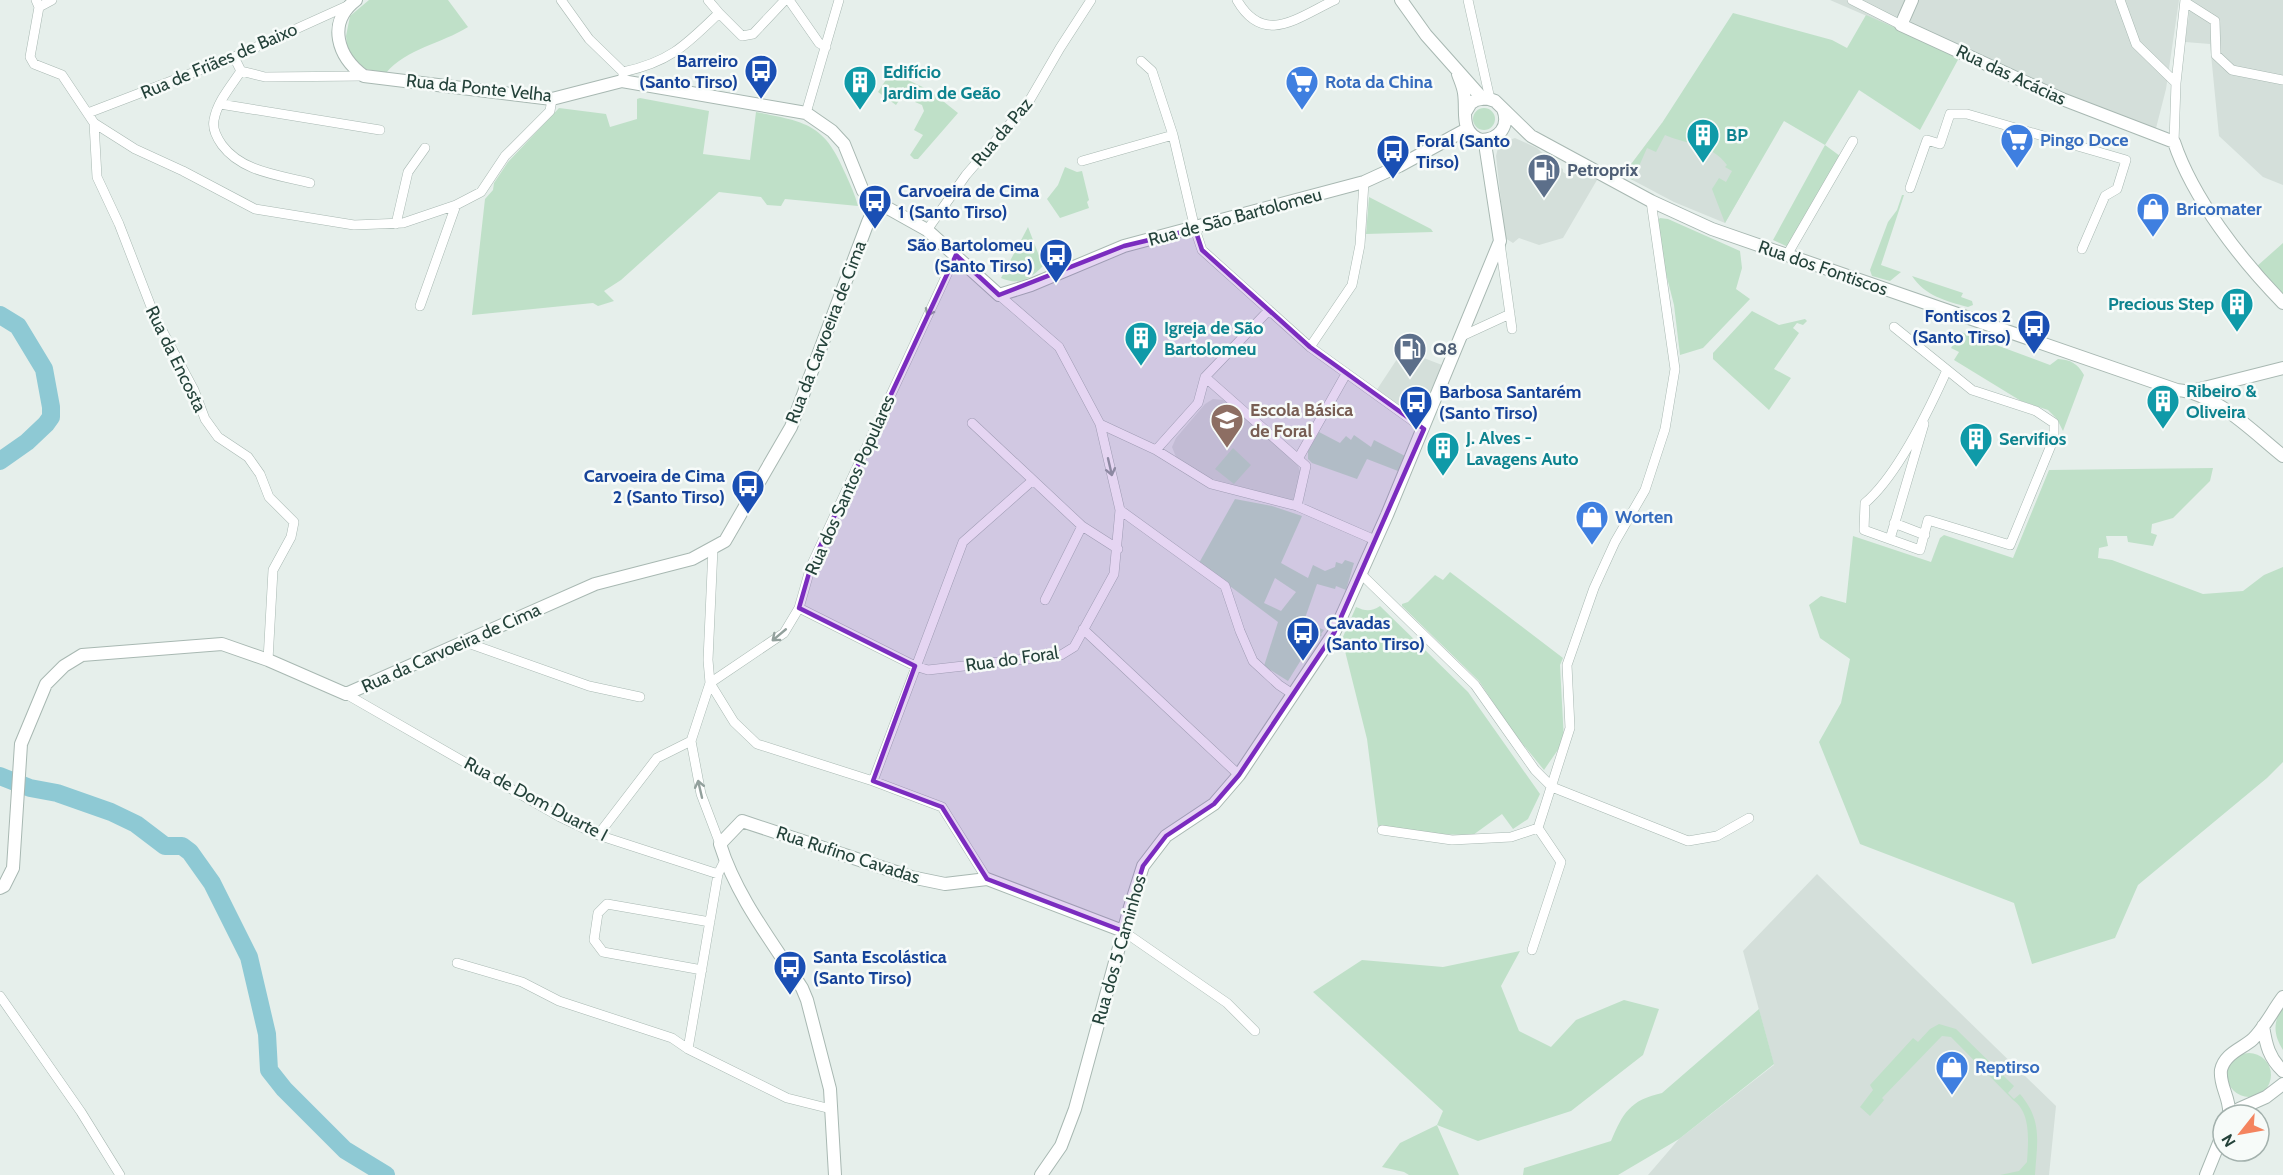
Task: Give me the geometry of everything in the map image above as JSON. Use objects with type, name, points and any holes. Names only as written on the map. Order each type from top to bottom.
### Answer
[{"type":"street","points":[[38,4],[52,0]]},
{"type":"street","points":[[561,0],[590,39],[623,76],[650,66],[684,46],[719,13]]},
{"type":"street","points":[[708,0],[742,36],[753,34],[787,0],[819,43],[826,47]]},
{"type":"street","points":[[839,0],[806,113],[832,130],[844,144],[863,190],[877,202],[927,230],[999,295]]},
{"type":"street","name":"Rua da Paz","points":[[927,230],[966,175],[1028,103],[1091,0]]},
{"type":"street","points":[[1238,0],[1257,23],[1275,27],[1335,0]]},
{"type":"street","points":[[1401,0],[1426,35],[1462,76],[1486,99],[1503,109],[1531,136]]},
{"type":"street","points":[[1468,0],[1485,70],[1486,99]]},
{"type":"street","name":"Rua das Acácias","points":[[1852,0],[2062,99],[2174,142]]},
{"type":"street","points":[[1901,25],[1912,0]]},
{"type":"street","points":[[2120,0],[2136,44],[2176,83]]},
{"type":"street","points":[[2283,80],[2232,70],[2216,55],[2215,21],[2185,1],[2176,83],[2174,142],[2182,168],[2201,199],[2250,267],[2283,303]]},
{"type":"street","points":[[353,2],[339,22],[338,39],[352,67],[364,76]]},
{"type":"street","name":"Rua de Friães de Baixo","points":[[88,113],[234,57],[353,2]]},
{"type":"street","name":"Rua da Encosta","points":[[38,4],[30,57],[34,64],[62,75],[94,123],[97,177],[119,224],[165,340],[194,390],[206,419],[218,437],[248,457],[260,474],[269,497],[294,522],[291,537],[273,570],[268,660]]},
{"type":"street","points":[[234,57],[241,71],[220,104],[213,122],[216,138],[228,154],[243,164],[310,183]]},
{"type":"street","points":[[1141,61],[1152,71],[1173,135],[1202,250],[1310,346],[1424,429]]},
{"type":"street","points":[[1462,76],[1474,80],[1485,70]]},
{"type":"street","name":"Rua da Ponte Velha","points":[[241,71],[265,77],[364,76],[552,99],[623,76],[806,113]]},
{"type":"street","points":[[1462,76],[1467,129],[1476,138],[1488,140],[1501,132],[1506,120],[1503,109]]},
{"type":"street","points":[[94,123],[120,141],[255,209],[354,225],[396,224],[456,205],[481,192],[505,156],[550,111],[552,99]]},
{"type":"street","points":[[1465,113],[1471,103],[1486,99]]},
{"type":"street","points":[[220,104],[380,130]]},
{"type":"street","points":[[1910,188],[1927,140],[1940,144],[1950,114],[1967,114],[2126,160],[2116,189],[2105,196],[2082,249]]},
{"type":"street","name":"Rua de São Bartolomeu","points":[[999,295],[1031,285],[1124,246],[1195,229],[1364,182],[1467,129]]},
{"type":"street","points":[[1501,132],[1531,136]]},
{"type":"street","points":[[1082,161],[1173,135]]},
{"type":"street","name":"Rua dos Fontiscos","points":[[1531,136],[1651,201],[1712,229],[2177,390],[2192,391],[2211,399],[2283,456]]},
{"type":"street","points":[[1488,140],[1486,150],[1512,329]]},
{"type":"street","points":[[1787,255],[1853,141]]},
{"type":"street","points":[[396,224],[408,172],[425,148]]},
{"type":"street","points":[[1310,346],[1352,285],[1360,245],[1364,182]]},
{"type":"street","points":[[1538,828],[1569,728],[1567,665],[1606,561],[1645,490],[1665,429],[1675,369],[1651,201]]},
{"type":"street","name":"Rua da Carvoeira de Cima","points":[[0,888],[4,886],[13,868],[21,744],[46,684],[64,666],[82,655],[222,644],[268,660],[346,694],[595,584],[692,559],[725,542],[791,427],[877,202]]},
{"type":"street","points":[[420,306],[456,205]]},
{"type":"street","name":"Rua dos 5 Caminhos","points":[[1041,1175],[1061,1146],[1075,1109],[1143,866],[1166,836],[1214,804],[1239,775],[1334,633],[1424,429],[1500,241]]},
{"type":"street","name":"Rua dos Santos Populares","points":[[710,683],[784,633],[800,608],[811,566],[956,255]]},
{"type":"street","name":"Rua do Foral","points":[[800,608],[915,666],[928,670],[1061,655],[1074,647],[1114,574],[1120,510],[1100,424],[1059,347],[999,295]]},
{"type":"street","points":[[1156,450],[1198,403],[1205,377],[1269,310]]},
{"type":"street","points":[[1460,337],[1510,314]]},
{"type":"street","points":[[1894,327],[1972,390],[2036,411],[2054,423],[2054,438],[2010,545],[1929,520],[1920,550],[1864,530],[1865,503],[1879,491],[1928,411],[1947,370]]},
{"type":"street","points":[[2192,391],[2283,368]]},
{"type":"street","points":[[1298,459],[1346,374]]},
{"type":"street","points":[[1205,377],[1306,466],[1298,506]]},
{"type":"street","points":[[1890,539],[1928,411]]},
{"type":"street","points":[[972,423],[1082,526],[1118,549]]},
{"type":"street","points":[[1100,424],[1156,450],[1211,484],[1298,506],[1375,540]]},
{"type":"street","points":[[873,781],[963,542],[1033,480]]},
{"type":"street","points":[[1120,510],[1225,586],[1253,661],[1279,685],[1294,695]]},
{"type":"street","points":[[1894,523],[1925,535]]},
{"type":"street","points":[[1046,600],[1082,526]]},
{"type":"street","points":[[713,548],[708,660],[710,683],[691,741],[701,794],[725,860],[749,906],[802,988],[807,1000],[830,1089],[835,1175]]},
{"type":"street","points":[[1361,574],[1475,685],[1535,770],[1552,787],[1688,841],[1717,836],[1749,818]]},
{"type":"street","points":[[1083,630],[1239,775]]},
{"type":"street","points":[[465,642],[589,686],[640,697]]},
{"type":"street","points":[[710,683],[734,722],[757,744],[873,781],[942,807],[987,879],[1123,931],[1227,1003],[1255,1031]]},
{"type":"street","name":"Rua de Dom Duarte I","points":[[346,694],[598,835],[717,874]]},
{"type":"street","points":[[598,835],[657,758],[691,741]]},
{"type":"street","name":"Rua Rufino Cavadas","points":[[720,844],[742,821],[911,877],[945,884],[987,879]]},
{"type":"street","points":[[1382,830],[1452,840],[1511,837],[1538,828]]},
{"type":"street","points":[[1532,950],[1561,862],[1538,828]]},
{"type":"street","points":[[688,1049],[717,874],[725,860]]},
{"type":"street","points":[[702,970],[603,952],[594,940],[598,913],[607,904],[710,921]]},
{"type":"street","points":[[457,963],[522,982],[559,1001],[672,1038],[688,1049],[787,1098],[831,1109]]},
{"type":"street","points":[[0,996],[81,1112],[120,1175]]},
{"type":"street","points":[[2228,1103],[2221,1076],[2224,1061],[2229,1055],[2242,1048],[2263,1026],[2283,997]]},
{"type":"street","points":[[2263,1026],[2276,1063],[2277,1077],[2272,1092]]},
{"type":"street","points":[[2242,1048],[2258,1048],[2276,1063]]},
{"type":"street","points":[[2225,1090],[2236,1100],[2252,1103],[2266,1097],[2283,1084]]},
{"type":"highlighted area","points":[[1195,229],[1202,250],[1310,347],[1424,429],[1334,633],[1239,775],[1214,804],[1166,836],[1143,866],[1123,931],[987,879],[942,807],[873,781],[915,666],[799,608],[811,566],[956,255],[999,295],[1124,246]]},
{"type":"shaded area","points":[[1830,0],[2179,0],[2166,89],[2153,140]]},
{"type":"shaded area","points":[[2191,0],[2283,0],[2283,185],[2263,177],[2219,136],[2210,44],[2185,42]]},
{"type":"shaded area","name":"BP","points":[[1662,123],[1700,133],[1748,183],[1725,223],[1674,202],[1623,175]]},
{"type":"shaded area","name":"Petroprix","points":[[1515,138],[1537,148],[1569,176],[1572,173],[1588,174],[1597,180],[1563,238],[1539,245],[1519,238],[1513,243],[1505,238],[1496,156],[1498,148],[1506,141]]},
{"type":"shaded area","name":"Q8","points":[[1403,350],[1442,365],[1426,402],[1414,409],[1402,408],[1376,391]]},
{"type":"shaded area","name":"Escola Básica de Foral","points":[[1213,399],[1223,400],[1297,463],[1301,473],[1296,496],[1292,501],[1209,478],[1176,457],[1172,447],[1176,438],[1205,404]]},
{"type":"shaded area","points":[[1817,874],[2056,1106],[2049,1175],[1648,1175],[1679,1139],[1774,1065],[1743,951]]},
{"type":"green space","points":[[369,0],[448,0],[468,27],[414,52],[386,73],[366,69],[349,53],[346,36],[350,16]]},
{"type":"green space","points":[[1733,13],[1832,40],[1847,48],[1866,15],[1960,56],[1920,130],[1859,90],[1825,145],[1784,121],[1725,223],[1712,189],[1719,178],[1726,182],[1732,171],[1725,167],[1727,165],[1721,158],[1706,148],[1665,135],[1656,152],[1647,148],[1633,180],[1623,175],[1662,123]]},
{"type":"green space","points":[[891,72],[929,90],[958,113],[918,159],[910,155],[923,135],[914,130],[924,111],[922,105],[915,102],[919,88],[914,85],[909,100],[900,99],[896,105],[878,92]]},
{"type":"green space","points":[[637,99],[709,111],[703,154],[750,160],[756,112],[789,119],[812,128],[822,135],[838,158],[858,206],[785,199],[781,206],[767,205],[761,197],[719,192],[621,280],[604,291],[614,301],[598,306],[593,303],[472,315],[485,199],[493,190],[494,183],[508,162],[559,108],[606,114],[610,127],[637,119]]},
{"type":"green space","points":[[1480,108],[1488,108],[1495,115],[1495,123],[1488,130],[1480,130],[1473,123],[1473,115]]},
{"type":"green space","points":[[1825,145],[1840,156],[1788,247],[1773,240]]},
{"type":"green space","points":[[1065,167],[1077,172],[1082,171],[1089,208],[1060,218],[1047,199],[1058,185]]},
{"type":"green space","points":[[1902,195],[1904,195],[1881,265],[1901,272],[1890,281],[1872,276],[1870,270],[1888,222],[1897,210]]},
{"type":"green space","points":[[1369,197],[1431,229],[1433,232],[1366,234]]},
{"type":"green space","points":[[1660,218],[1668,219],[1740,251],[1742,268],[1736,289],[1750,299],[1703,348],[1680,355],[1674,305],[1658,242],[1657,221]]},
{"type":"green space","points":[[1028,227],[1043,266],[1024,280],[1013,281],[1001,278]]},
{"type":"green space","points":[[2283,243],[2283,294],[2256,267]]},
{"type":"green space","points":[[1912,276],[1963,293],[1961,297],[1972,301],[1973,305],[1968,307],[1937,297],[1917,283]]},
{"type":"green space","points":[[1752,311],[1779,325],[1805,319],[1807,321],[1803,325],[1797,323],[1793,328],[1799,333],[1774,369],[1791,378],[1769,410],[1713,359],[1713,353]]},
{"type":"green space","points":[[1961,332],[2050,365],[2058,359],[2070,361],[2076,365],[2084,375],[2063,431],[2057,419],[2048,410],[2021,401],[1954,360],[1959,352],[1951,348]]},
{"type":"green space","points":[[1319,432],[1340,443],[1346,436],[1351,440],[1354,435],[1371,447],[1374,440],[1405,456],[1398,471],[1367,459],[1357,479],[1312,463],[1308,459],[1308,451]]},
{"type":"green space","points":[[1233,448],[1251,465],[1234,484],[1215,469]]},
{"type":"green space","points":[[2213,468],[2210,481],[2173,518],[2152,524],[2151,533],[2157,535],[2153,546],[2128,542],[2127,536],[2106,536],[2108,546],[2099,548],[2098,558],[2112,560],[2203,594],[2243,591],[2264,575],[2283,567],[2283,762],[2267,778],[2138,885],[2115,938],[2032,964],[2014,903],[1860,844],[1819,742],[1841,703],[1850,659],[1820,638],[1809,605],[1821,596],[1846,603],[1853,536],[1931,562],[1940,538],[1944,535],[2013,558],[2049,470]]},
{"type":"green space","points":[[1235,499],[1272,506],[1302,516],[1281,563],[1308,578],[1313,565],[1325,571],[1335,567],[1336,562],[1342,564],[1345,560],[1354,563],[1346,590],[1336,586],[1335,589],[1317,584],[1304,621],[1324,630],[1322,635],[1309,647],[1288,681],[1264,666],[1278,622],[1199,563]],"holes":[[[1275,578],[1296,592],[1281,611],[1264,603]]]},
{"type":"green space","points":[[1450,572],[1563,658],[1560,665],[1564,741],[1544,770],[1513,732],[1479,681],[1402,606],[1435,575],[1443,580]]},
{"type":"green space","points":[[1380,606],[1468,692],[1540,794],[1528,819],[1513,829],[1502,814],[1473,835],[1428,834],[1378,826],[1367,739],[1342,639],[1356,607],[1368,610]]},
{"type":"green space","points":[[1520,951],[1501,986],[1519,1031],[1551,1047],[1576,1020],[1624,1000],[1659,1009],[1643,1055],[1571,1111],[1478,1141],[1437,1125],[1443,1111],[1313,992],[1362,960],[1443,967]]},
{"type":"green space","points":[[2283,1006],[2283,1050],[2277,1039],[2276,1023]]},
{"type":"green space","points":[[1759,1009],[1774,1064],[1679,1139],[1618,1175],[1523,1175],[1524,1168],[1611,1141],[1629,1109],[1642,1100],[1662,1093]]},
{"type":"green space","points":[[1939,1024],[1956,1029],[2014,1086],[2008,1093],[2014,1099],[2020,1094],[2027,1104],[2037,1132],[2035,1175],[2000,1175],[2019,1171],[2027,1162],[2026,1120],[2019,1106],[1951,1037],[1942,1036],[1882,1098],[1884,1100],[1870,1116],[1860,1107],[1873,1090],[1870,1085],[1913,1038],[1918,1042],[1930,1029]]},
{"type":"green space","points":[[2249,1053],[2264,1060],[2271,1075],[2264,1090],[2249,1097],[2234,1090],[2227,1075],[2234,1060]]},
{"type":"green space","points":[[1437,1125],[1459,1175],[1409,1175],[1382,1167],[1400,1143]]},
{"type":"waterway","points":[[0,315],[18,326],[44,369],[51,407],[51,417],[46,424],[27,442],[0,461]]},
{"type":"waterway","points":[[0,776],[30,788],[57,793],[111,812],[136,824],[165,846],[182,846],[190,852],[212,883],[249,957],[267,1034],[269,1070],[284,1089],[345,1150],[386,1175]]},
{"type":"place","name":"Barreiro (Santo Tirso)","points":[[761,100]]},
{"type":"place","name":"Edifício Jardim de Geão","points":[[860,111]]},
{"type":"place","name":"Rota da China","points":[[1302,111]]},
{"type":"place","name":"BP","points":[[1703,164]]},
{"type":"place","name":"Pingo Doce","points":[[2017,169]]},
{"type":"place","name":"Foral (Santo Tirso)","points":[[1393,180]]},
{"type":"place","name":"Petroprix","points":[[1544,199]]},
{"type":"place","name":"Carvoeira de Cima 1 (Santo Tirso)","points":[[875,230]]},
{"type":"place","name":"Bricomater","points":[[2153,238]]},
{"type":"place","name":"São Bartolomeu (Santo Tirso)","points":[[1056,284]]},
{"type":"place","name":"Precious Step","points":[[2237,333]]},
{"type":"place","name":"Fontiscos 2 (Santo Tirso)","points":[[2034,355]]},
{"type":"place","name":"Igreja de São Bartolomeu","points":[[1141,367]]},
{"type":"place","name":"Q8","points":[[1410,378]]},
{"type":"place","name":"Ribeiro & Oliveira","points":[[2163,430]]},
{"type":"place","name":"Barbosa Santarém (Santo Tirso)","points":[[1416,431]]},
{"type":"place","name":"Escola Básica de Foral","points":[[1227,449]]},
{"type":"place","name":"Servifios","points":[[1976,468]]},
{"type":"place","name":"J. Alves - Lavagens Auto","points":[[1443,477]]},
{"type":"place","name":"Carvoeira de Cima 2 (Santo Tirso)","points":[[748,515]]},
{"type":"place","name":"Worten","points":[[1592,546]]},
{"type":"place","name":"Cavadas (Santo Tirso)","points":[[1303,662]]},
{"type":"place","name":"Santa Escolástica (Santo Tirso)","points":[[790,996]]},
{"type":"place","name":"Reptirso","points":[[1952,1096]]}]
